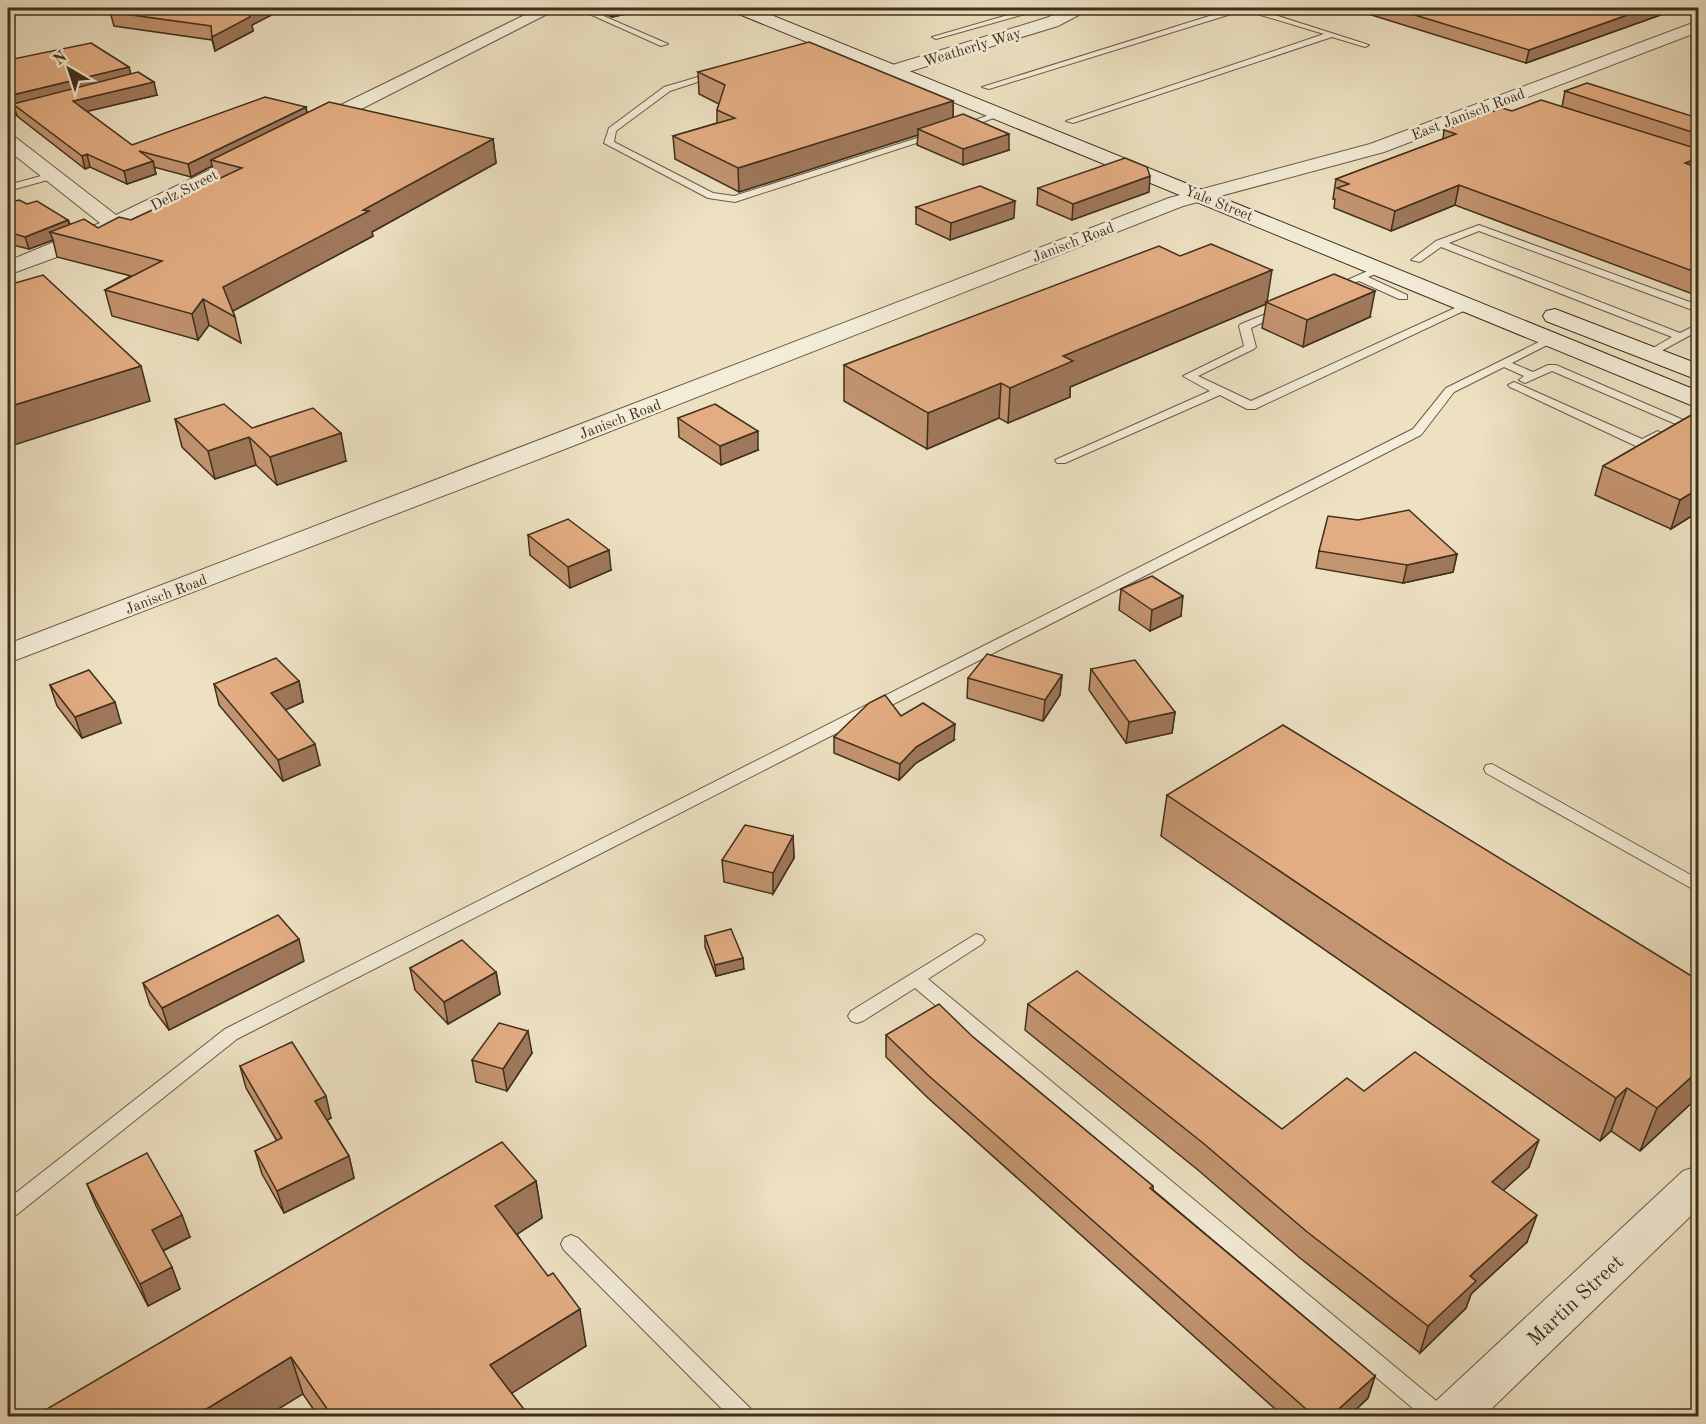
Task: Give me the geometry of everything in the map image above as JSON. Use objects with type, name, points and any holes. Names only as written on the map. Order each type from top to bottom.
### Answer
[{"type":"main road","name":"Yale Street","points":[[740,8],[1000,114],[1200,184],[1375,259],[1473,291],[1551,339],[1690,413]]},
{"type":"main road","points":[[784,8],[1017,100]]},
{"type":"main road","points":[[1049,112],[1102,134]]},
{"type":"main road","name":"Yale Street","points":[[1233,186],[1264,198]]},
{"type":"main road","name":"Yale Street","points":[[1335,227],[1375,259],[1427,265]]},
{"type":"main road","points":[[1536,309],[1698,373]]},
{"type":"main road","points":[[1551,339],[1579,326]]},
{"type":"street","points":[[296,135],[551,8]]},
{"type":"street","name":"Weatherly Way","points":[[892,71],[1053,22],[1082,9]]},
{"type":"street","name":"East Janisch Road","points":[[1233,186],[1377,148],[1698,26]]},
{"type":"street","points":[[1505,100],[1536,110]]},
{"type":"street","points":[[8,141],[115,225]]},
{"type":"street","name":"Delz Street","points":[[8,268],[115,225],[264,151]]},
{"type":"street","name":"Janisch Road","points":[[8,654],[1176,202],[1200,184],[1233,186]]},
{"type":"street","name":"Martin Street","points":[[1452,1416],[1698,1183]]},
{"type":"lane","points":[[580,8],[664,44]]},
{"type":"lane","points":[[986,87],[1244,8],[1365,45]]},
{"type":"lane","points":[[936,37],[1025,12],[1082,9]]},
{"type":"lane","points":[[963,30],[991,41]]},
{"type":"lane","points":[[1070,121],[1332,34]]},
{"type":"lane","points":[[807,50],[828,44]]},
{"type":"lane","points":[[730,71],[667,89],[612,130],[609,143],[711,196],[735,199],[941,133]]},
{"type":"lane","points":[[8,113],[40,105]]},
{"type":"lane","points":[[952,130],[1000,114]]},
{"type":"lane","points":[[8,188],[52,176]]},
{"type":"lane","points":[[1427,265],[1440,243],[1474,229],[1485,230],[1698,309]]},
{"type":"lane","points":[[1440,243],[1682,337]]},
{"type":"lane","points":[[1326,292],[1375,259],[1403,297]]},
{"type":"lane","points":[[1293,306],[1245,326],[1250,347],[1189,376],[1251,406],[1473,291]]},
{"type":"lane","points":[[1650,354],[1698,327]]},
{"type":"lane","points":[[8,1210],[231,1034],[1418,432],[1450,390],[1551,339]]},
{"type":"lane","points":[[1503,363],[1533,376]]},
{"type":"lane","points":[[1552,367],[1579,383],[1644,411],[1690,413],[1642,444],[1614,426],[1550,397],[1514,385],[1552,367]]},
{"type":"lane","points":[[1061,460],[1220,391]]},
{"type":"lane","points":[[1492,770],[1698,886]]},
{"type":"lane","points":[[857,1016],[976,940]]},
{"type":"lane","points":[[916,979],[1438,1416]]},
{"type":"lane","points":[[571,1244],[743,1416]]},
{"type":"building","points":[[119,8],[184,8],[188,13],[200,13],[210,8],[256,8],[248,11],[250,17],[212,37],[211,26],[110,12]]},
{"type":"building","points":[[1392,8],[1647,8],[1529,50]]},
{"type":"building","points":[[809,42],[953,101],[738,168],[673,136],[735,118],[717,110],[725,85],[698,72]]},
{"type":"building","points":[[91,43],[129,67],[8,96],[8,60]]},
{"type":"building","points":[[138,72],[154,82],[73,101],[132,145],[265,97],[306,107],[188,164],[139,151],[153,161],[124,171],[87,154],[82,156],[13,104]]},
{"type":"building","points":[[1587,83],[1698,118],[1698,134],[1565,91]]},
{"type":"building","points":[[1541,100],[1698,149],[1698,158],[1685,163],[1698,168],[1698,273],[1459,185],[1395,211],[1337,188],[1349,184],[1336,179],[1456,134],[1444,130],[1502,108],[1512,111]]},
{"type":"building","points":[[329,102],[493,139],[363,210],[369,211],[223,287],[235,317],[203,299],[192,314],[105,290],[162,261],[50,232],[84,219],[98,228],[119,217],[131,220],[242,168],[211,160]]},
{"type":"building","points":[[963,114],[1009,134],[963,149],[918,129]]},
{"type":"building","points":[[1125,158],[1147,167],[1150,176],[1073,204],[1038,188]]},
{"type":"building","points":[[980,186],[1015,201],[951,223],[916,207]]},
{"type":"building","points":[[19,200],[27,204],[37,201],[68,220],[25,237],[8,232],[8,203]]},
{"type":"building","points":[[1211,244],[1272,270],[1063,356],[1073,361],[1010,388],[1001,383],[928,413],[844,365],[1159,246],[1180,256]]},
{"type":"building","points":[[1334,274],[1375,291],[1307,320],[1266,302]]},
{"type":"building","points":[[43,275],[141,366],[8,407],[8,285]]},
{"type":"building","points":[[224,404],[252,428],[313,408],[341,433],[270,457],[249,437],[208,451],[175,419]]},
{"type":"building","points":[[715,404],[758,431],[720,446],[678,418]]},
{"type":"building","points":[[1693,414],[1698,416],[1698,489],[1680,500],[1603,466]]},
{"type":"building","points":[[1409,510],[1457,554],[1407,565],[1319,551],[1328,516],[1358,520]]},
{"type":"building","points":[[568,519],[609,550],[568,567],[528,535]]},
{"type":"building","points":[[1152,576],[1183,596],[1152,610],[1121,589]]},
{"type":"building","points":[[987,654],[1062,675],[1045,700],[968,678]]},
{"type":"building","points":[[276,658],[299,681],[271,693],[315,744],[278,760],[214,684]]},
{"type":"building","points":[[1135,660],[1175,712],[1129,722],[1091,669]]},
{"type":"building","points":[[89,670],[115,702],[75,717],[50,685]]},
{"type":"building","points":[[885,695],[901,716],[923,703],[955,724],[916,747],[900,764],[834,737],[869,703]]},
{"type":"building","points":[[1283,725],[1698,980],[1698,1071],[1657,1108],[1627,1088],[1616,1098],[1167,795]]},
{"type":"building","points":[[745,825],[793,836],[773,873],[722,860]]},
{"type":"building","points":[[278,915],[299,939],[162,1008],[143,983]]},
{"type":"building","points":[[731,929],[743,958],[715,965],[705,936]]},
{"type":"building","points":[[462,940],[496,972],[444,1002],[410,968]]},
{"type":"building","points":[[1077,971],[1282,1129],[1347,1078],[1364,1091],[1415,1052],[1539,1140],[1492,1182],[1537,1215],[1470,1276],[1476,1281],[1428,1326],[1306,1231],[1203,1143],[1028,1004]]},
{"type":"building","points":[[939,1004],[973,1037],[1153,1186],[1150,1188],[1375,1376],[1331,1416],[1314,1416],[929,1076],[886,1035]]},
{"type":"building","points":[[499,1023],[528,1031],[503,1069],[472,1060]]},
{"type":"building","points":[[292,1042],[326,1096],[315,1101],[349,1156],[277,1191],[255,1151],[282,1138],[240,1066]]},
{"type":"building","points":[[502,1142],[536,1181],[495,1206],[548,1276],[553,1273],[580,1309],[490,1365],[529,1416],[332,1416],[291,1357],[195,1416],[35,1416]]},
{"type":"building","points":[[147,1153],[182,1215],[152,1230],[172,1267],[140,1284],[87,1184]]}]
